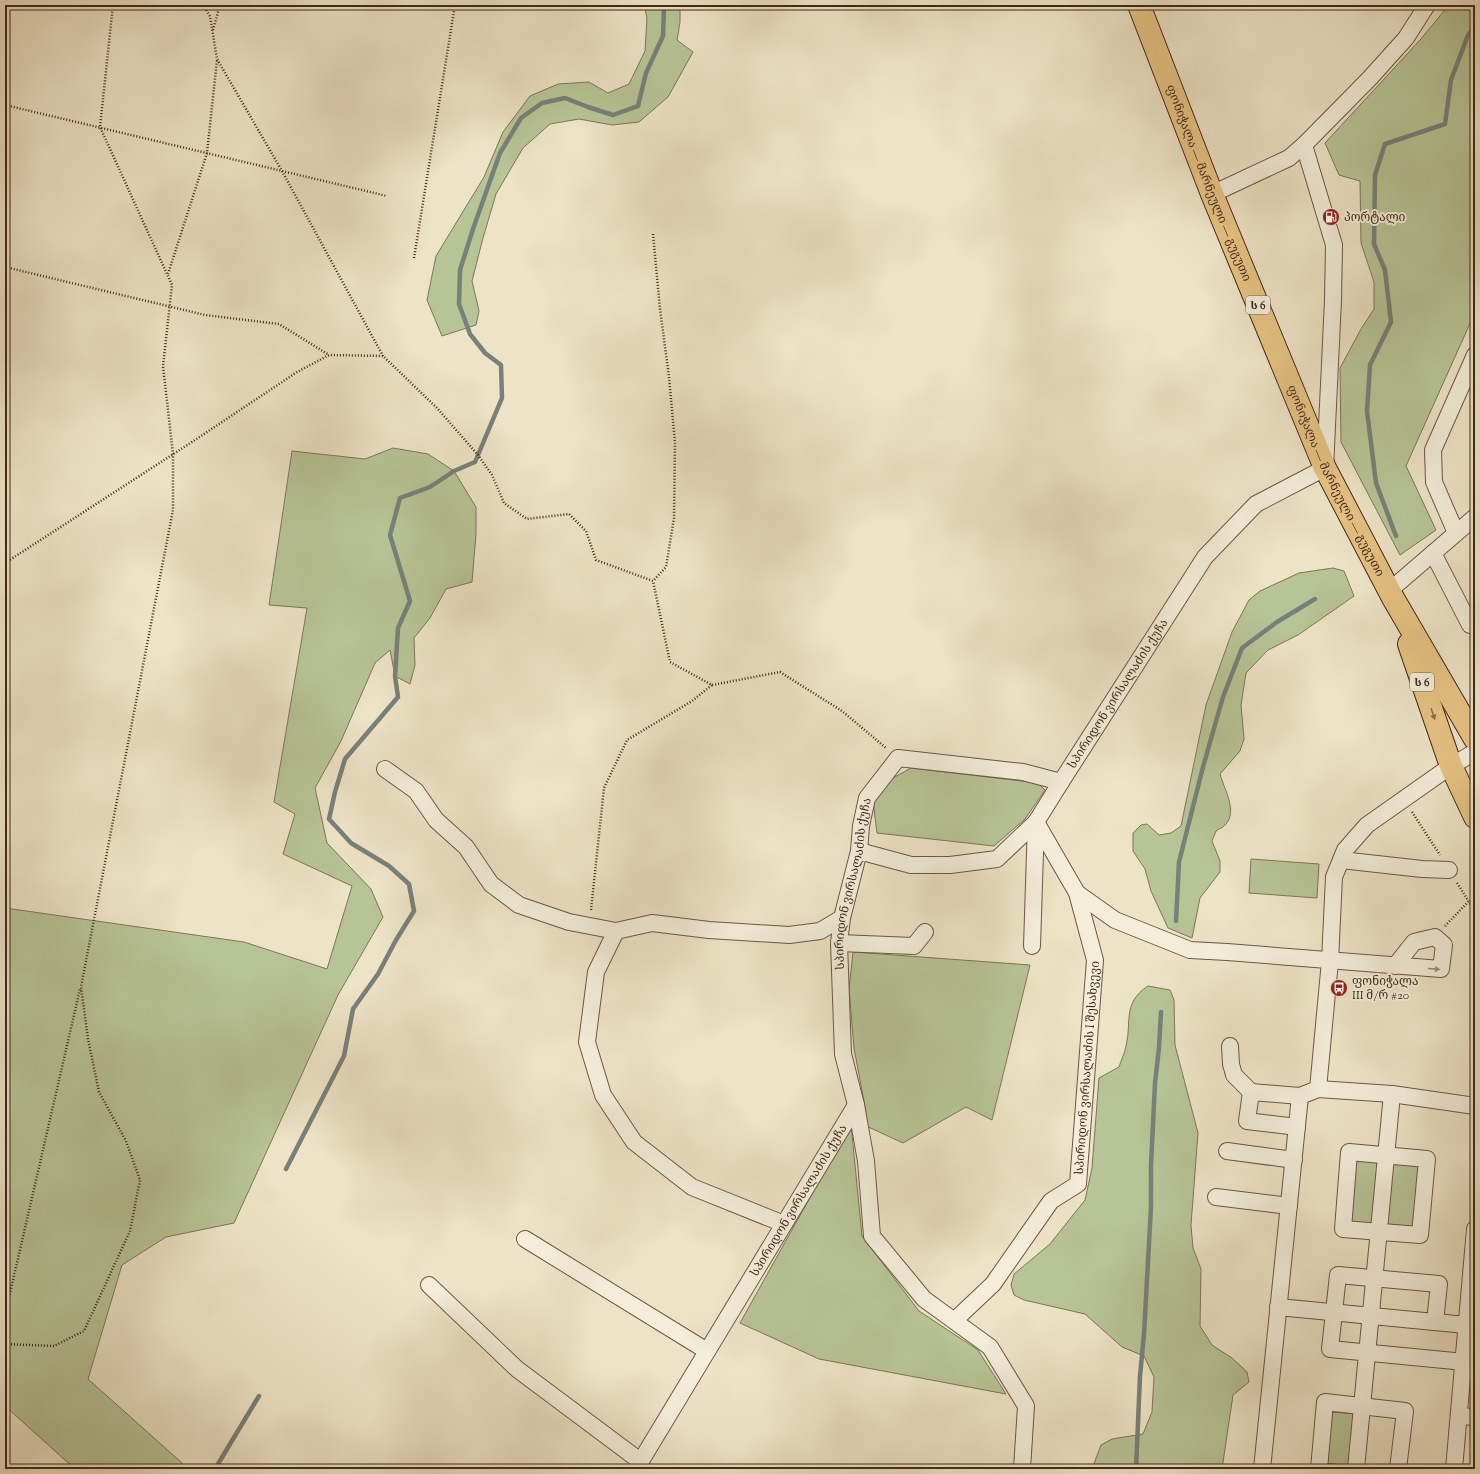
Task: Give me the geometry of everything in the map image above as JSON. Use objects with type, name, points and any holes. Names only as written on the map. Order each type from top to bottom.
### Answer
[{"type":"highway","name":"ფონიჭალა — მარნეული — გუგუთი","points":[[1139,5],[1212,194],[1325,468],[1391,594]]},
{"type":"highway","name":"ს 6","points":[[1391,594],[1475,739]]},
{"type":"highway","name":"ს 6","points":[[1391,594],[1451,766],[1475,816]]},
{"type":"street","points":[[1212,194],[1289,158],[1304,145],[1370,78],[1400,44],[1427,5]]},
{"type":"street","points":[[1304,145],[1334,245],[1333,300],[1325,468]]},
{"type":"street","points":[[1456,533],[1434,482],[1433,450],[1475,355]]},
{"type":"street","name":"სპირიდონ ვირსალაძის ქუჩა","points":[[638,1465],[856,1105],[843,1054],[839,943],[842,918],[859,851],[867,798],[898,758],[1023,772],[1061,782],[1205,557],[1256,504],[1325,468]]},
{"type":"street","points":[[1391,594],[1475,517]]},
{"type":"street","points":[[1433,554],[1470,624]]},
{"type":"street","points":[[1318,1089],[1330,960],[1334,877],[1345,850],[1367,825],[1451,766],[1475,752]]},
{"type":"street","points":[[385,769],[416,791],[436,820],[466,847],[491,884],[519,905],[569,922],[616,931],[652,923],[709,930],[789,934],[820,932],[842,918]]},
{"type":"street","points":[[859,851],[911,865],[950,865],[997,859],[1036,822],[1061,782]]},
{"type":"street","points":[[1032,946],[1036,822]]},
{"type":"street","name":"სპირიდონ ვირსალაძის I შესახვევი","points":[[955,1320],[993,1284],[1051,1201],[1078,1184],[1095,960],[1077,893],[1036,822]]},
{"type":"street","points":[[1341,860],[1422,869],[1449,870]]},
{"type":"street","points":[[1077,893],[1115,920],[1190,950],[1330,960],[1395,966],[1441,969],[1444,945],[1435,937],[1414,942],[1395,966]]},
{"type":"street","points":[[616,931],[596,972],[587,1042],[603,1095],[634,1142],[692,1187],[784,1224]]},
{"type":"street","points":[[839,943],[914,946],[926,932]]},
{"type":"street","points":[[1230,1046],[1231,1064],[1234,1075],[1251,1092],[1300,1096],[1318,1089],[1392,1094],[1475,1106]]},
{"type":"street","points":[[1251,1092],[1247,1121],[1297,1127]]},
{"type":"street","points":[[1356,1469],[1392,1094]]},
{"type":"street","points":[[1262,1469],[1300,1096]]},
{"type":"street","points":[[856,1105],[866,1161],[872,1236],[924,1299],[955,1320],[990,1347],[1026,1406],[1022,1469]]},
{"type":"street","points":[[1227,1151],[1294,1160]]},
{"type":"street","points":[[1350,1152],[1427,1159],[1420,1235],[1379,1232],[1343,1229],[1350,1152]]},
{"type":"street","points":[[1216,1197],[1289,1206]]},
{"type":"street","points":[[1454,1469],[1459,1416],[1469,1362],[1466,1325],[1472,1289],[1475,1229]]},
{"type":"street","points":[[525,1239],[707,1351]]},
{"type":"street","points":[[1435,1322],[1439,1284],[1338,1275],[1330,1349],[1469,1362]]},
{"type":"street","points":[[430,1285],[517,1369],[638,1465]]},
{"type":"street","points":[[1278,1307],[1466,1325]]},
{"type":"street","points":[[1318,1469],[1325,1402],[1405,1411],[1398,1469]]},
{"type":"street","points":[[1459,1416],[1475,1417]]},
{"type":"path","points":[[5,1315],[81,987],[173,510],[173,454],[163,366],[172,285],[101,128],[113,5]]},
{"type":"path","points":[[167,275],[207,154],[217,59],[210,16],[203,5]]},
{"type":"path","points":[[213,30],[220,5]]},
{"type":"path","points":[[414,258],[455,5]]},
{"type":"path","points":[[217,59],[282,171],[383,356],[437,408],[478,455],[492,476],[504,503],[527,519],[569,514],[586,531],[596,560],[653,581]]},
{"type":"path","points":[[5,105],[387,196]]},
{"type":"path","points":[[653,234],[675,443],[674,518],[666,567],[653,581]]},
{"type":"path","points":[[5,267],[205,315],[279,324],[329,355]]},
{"type":"path","points":[[5,563],[297,372],[329,355],[383,356]]},
{"type":"path","points":[[653,581],[670,662],[712,685]]},
{"type":"path","points":[[587,925],[592,905],[604,788],[627,740],[692,701],[712,685],[780,672],[842,711],[898,758]]},
{"type":"path","points":[[1435,937],[1469,901]]},
{"type":"path","points":[[5,1344],[54,1346],[84,1331],[130,1231],[140,1180],[126,1141],[99,1092],[88,1039],[81,987]]},
{"type":"green space","points":[[644,5],[680,5],[680,22],[677,40],[693,52],[668,97],[639,122],[612,125],[579,119],[550,124],[523,148],[496,194],[483,238],[472,281],[479,311],[476,325],[442,336],[427,300],[436,256],[484,177],[503,132],[530,96],[558,84],[589,82],[608,93],[629,84],[645,51],[647,18]]},
{"type":"green space","points":[[1449,5],[1475,5],[1475,317],[1472,319],[1406,466],[1436,530],[1400,555],[1341,442],[1340,368],[1361,329],[1374,309],[1374,282],[1361,243],[1360,181],[1339,175],[1325,143],[1420,40]]},
{"type":"green space","points":[[393,448],[428,454],[454,471],[476,507],[476,534],[472,582],[446,589],[430,618],[414,638],[415,665],[410,684],[395,676],[390,650],[375,663],[341,741],[315,788],[327,843],[371,889],[383,917],[338,995],[234,1223],[166,1237],[122,1265],[88,1379],[182,1463],[181,1469],[75,1469],[5,1406],[5,908],[244,942],[327,969],[352,886],[283,854],[295,814],[274,802],[307,608],[269,605],[292,451],[365,459]]},
{"type":"green space","points":[[1333,568],[1344,571],[1354,596],[1298,635],[1268,650],[1246,673],[1241,705],[1244,739],[1240,751],[1220,774],[1229,801],[1230,814],[1228,821],[1223,827],[1216,831],[1212,841],[1220,861],[1220,872],[1200,898],[1192,938],[1168,928],[1151,891],[1145,869],[1133,851],[1133,833],[1141,825],[1147,824],[1159,835],[1171,833],[1181,826],[1206,705],[1232,632],[1249,600],[1260,591],[1299,573]]},
{"type":"green space","points":[[911,768],[1038,783],[1045,790],[1025,819],[994,846],[877,833],[873,801],[886,782]]},
{"type":"green space","points":[[1251,859],[1319,864],[1317,898],[1249,893]]},
{"type":"green space","points":[[853,952],[1030,965],[992,1120],[966,1107],[903,1143],[864,1125],[866,1112],[854,1048],[849,989]]},
{"type":"green space","points":[[1148,986],[1170,990],[1174,1000],[1175,1045],[1198,1133],[1191,1225],[1193,1248],[1201,1269],[1200,1326],[1212,1345],[1232,1358],[1247,1372],[1249,1382],[1233,1395],[1222,1469],[1092,1469],[1101,1445],[1112,1439],[1143,1434],[1152,1412],[1154,1377],[1144,1356],[1122,1347],[1085,1314],[1024,1300],[1014,1295],[1011,1285],[1014,1274],[1050,1244],[1085,1200],[1092,1168],[1099,1078],[1119,1067],[1128,1037],[1131,1006],[1134,999]]},
{"type":"green space","points":[[851,1124],[862,1236],[919,1311],[978,1350],[1006,1394],[819,1359],[740,1323]]},
{"type":"green space","points":[[1354,1156],[1423,1163],[1416,1230],[1348,1223]]},
{"type":"green space","points":[[1331,1412],[1358,1414],[1353,1466],[1326,1463]]},
{"type":"waterway","points":[[286,1169],[344,1056],[353,1009],[378,974],[396,940],[414,911],[409,884],[389,866],[351,843],[329,819],[345,759],[398,697],[395,676],[398,628],[410,601],[390,535],[400,498],[430,487],[454,471],[475,462],[502,398],[501,365],[485,353],[470,334],[459,304],[460,270],[473,229],[500,153],[521,118],[542,103],[565,98],[613,115],[638,106],[646,73],[663,36],[663,5]]},
{"type":"waterway","points":[[1396,536],[1376,483],[1367,411],[1370,365],[1391,322],[1385,270],[1374,244],[1375,175],[1385,144],[1445,124],[1451,80],[1468,35],[1475,27]]},
{"type":"waterway","points":[[1176,921],[1179,862],[1203,767],[1223,697],[1242,648],[1277,622],[1315,599]]},
{"type":"waterway","points":[[1136,1469],[1140,1376],[1144,1334],[1151,1207],[1151,1165],[1155,1083],[1161,1012]]},
{"type":"waterway","points":[[215,1469],[259,1396]]},
{"type":"place","name":"პორტალი","points":[[1331,217]]},
{"type":"place","name":"ფონიჭალა III მ/რ #20","points":[[1339,988]]}]
